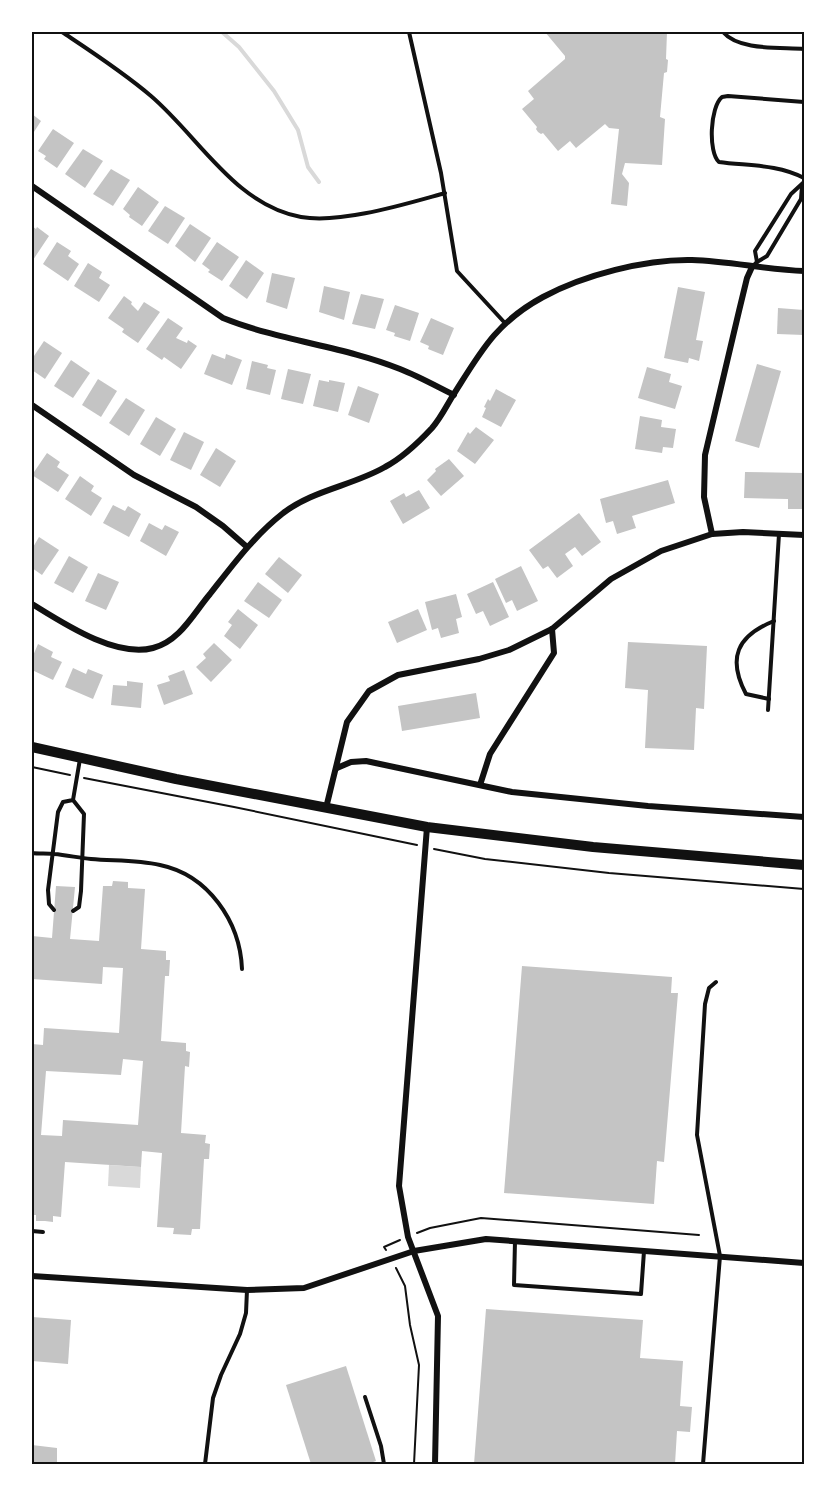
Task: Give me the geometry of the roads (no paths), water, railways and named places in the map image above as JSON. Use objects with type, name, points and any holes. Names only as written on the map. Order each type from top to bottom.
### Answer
[{"type":"main road","points":[[32,747],[80,759],[427,828],[593,847],[804,865]]},
{"type":"street","points":[[32,186],[222,318],[244,327],[399,368],[454,395]]},
{"type":"street","points":[[32,604],[88,635],[110,644],[132,650],[153,648],[166,642],[186,626],[247,547],[282,514],[311,496],[384,468],[411,449],[433,427],[480,352],[504,322],[534,303],[564,287],[641,264],[669,260],[754,264],[804,271]]},
{"type":"street","points":[[712,534],[704,496],[705,455],[747,278],[754,264]]},
{"type":"street","points":[[32,405],[134,475],[196,507],[224,526],[247,547]]},
{"type":"street","points":[[326,808],[347,722],[369,691],[398,675],[479,659],[509,650],[552,628],[611,579],[661,551],[712,534],[804,535]]},
{"type":"street","points":[[480,785],[490,754],[554,653],[552,628]]},
{"type":"street","points":[[337,768],[351,762],[366,761],[512,792],[648,806],[804,817]]},
{"type":"street","points":[[427,828],[399,1186],[408,1237],[438,1316],[435,1464]]},
{"type":"street","points":[[32,1275],[247,1290],[304,1288],[414,1251],[486,1239],[804,1263]]},
{"type":"lane","points":[[62,32],[108,63],[152,97],[231,178],[252,196],[270,207],[304,217],[321,218],[351,215],[445,193]]},
{"type":"lane","points":[[409,32],[445,193],[457,271],[504,322]]},
{"type":"lane","points":[[723,32],[729,39],[747,45],[804,49]]},
{"type":"lane","points":[[804,102],[722,97],[714,108],[712,151],[719,162],[790,170],[804,182]]},
{"type":"lane","points":[[754,264],[767,256],[801,199],[804,182]]},
{"type":"lane","points":[[754,264],[755,251],[791,194],[804,182]]},
{"type":"lane","points":[[768,710],[779,533]]},
{"type":"lane","points":[[769,699],[746,694],[736,668],[738,653],[745,638],[757,628],[774,621]]},
{"type":"lane","points":[[73,911],[79,906],[81,891],[84,814],[73,801],[80,759]]},
{"type":"lane","points":[[54,910],[49,904],[48,890],[58,812],[63,802],[73,801]]},
{"type":"lane","points":[[32,853],[162,865],[188,876],[207,889],[227,914],[242,952],[242,969]]},
{"type":"lane","points":[[703,1464],[720,1256],[697,1135],[705,1004],[709,988],[716,982]]},
{"type":"lane","points":[[32,1232],[43,1232]]},
{"type":"lane","points":[[515,1241],[514,1285],[641,1294],[644,1250]]},
{"type":"lane","points":[[205,1464],[213,1398],[240,1334],[246,1313],[247,1290]]},
{"type":"lane","points":[[365,1397],[381,1446],[384,1464]]},
{"type":"waterway","points":[[222,32],[239,47],[274,91],[298,130],[308,167],[319,182]]}]
